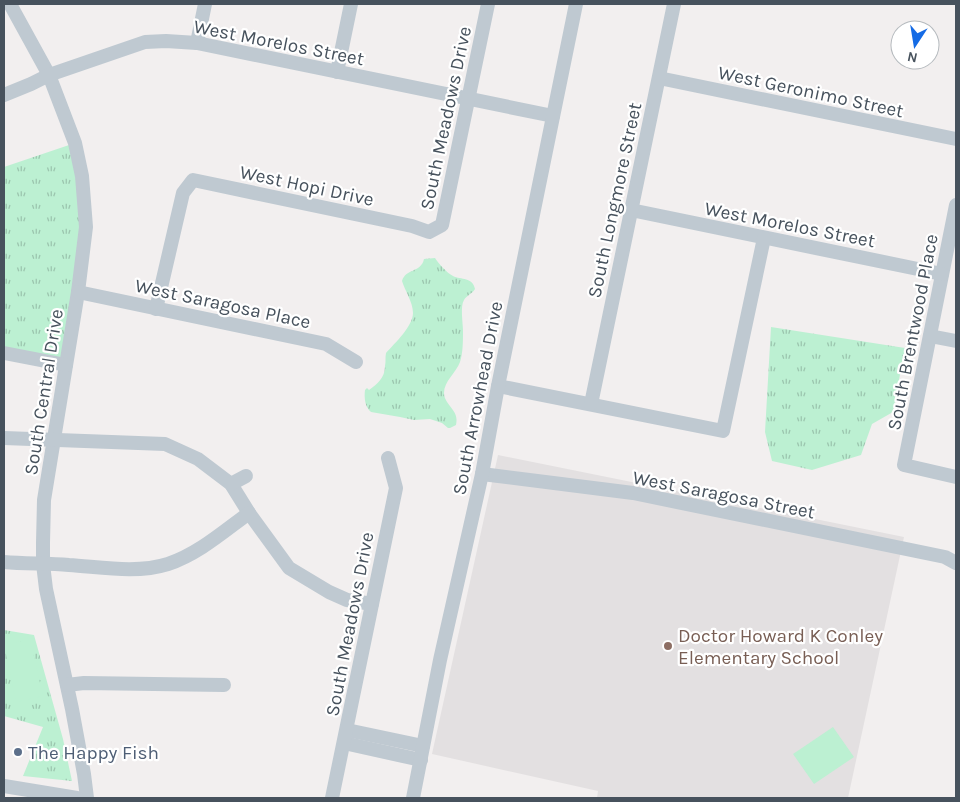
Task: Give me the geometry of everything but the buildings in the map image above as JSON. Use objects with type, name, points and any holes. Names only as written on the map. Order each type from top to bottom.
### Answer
[{"type":"street","name":"South Central Drive","points":[[10,4],[49,76],[75,142],[82,176],[86,227],[78,292],[44,500],[43,564],[46,590],[67,685],[87,798]]},
{"type":"street","points":[[197,44],[206,4]]},
{"type":"street","points":[[337,72],[351,4]]},
{"type":"street","name":"South Meadows Drive","points":[[429,232],[442,225],[488,4]]},
{"type":"street","name":"South Arrowhead Drive","points":[[413,798],[440,660],[482,474],[498,386],[576,4]]},
{"type":"street","name":"South Longmore Street","points":[[591,404],[674,4]]},
{"type":"street","name":"West Morelos Street","points":[[4,95],[49,76],[145,42],[166,40],[197,44],[553,116]]},
{"type":"street","name":"West Geronimo Street","points":[[659,78],[956,140]]},
{"type":"street","name":"West Hopi Drive","points":[[156,309],[183,193],[194,180],[412,226],[429,232]]},
{"type":"street","name":"South Brentwood Place","points":[[956,205],[904,465],[956,476]]},
{"type":"street","name":"West Morelos Street","points":[[631,210],[942,274]]},
{"type":"street","points":[[498,386],[723,431],[764,238]]},
{"type":"street","name":"West Saragosa Place","points":[[78,292],[326,344],[356,362]]},
{"type":"street","points":[[930,336],[956,341]]},
{"type":"street","points":[[4,353],[66,365]]},
{"type":"street","points":[[4,438],[165,444],[198,459],[230,484],[289,568],[335,595],[348,600],[372,604]]},
{"type":"street","name":"South Meadows Drive","points":[[332,798],[396,488],[388,458]]},
{"type":"street","name":"West Saragosa Street","points":[[482,474],[633,494],[945,557],[956,563]]},
{"type":"street","points":[[230,484],[246,476]]},
{"type":"street","points":[[4,562],[124,569],[148,568],[167,564],[192,554],[249,513]]},
{"type":"street","points":[[67,685],[84,683],[224,685]]},
{"type":"street","points":[[345,737],[422,753]]},
{"type":"street","points":[[4,786],[77,798]]},
{"type":"shaded area","name":"Doctor Howard K Conley Elementary School","points":[[498,455],[904,537],[848,798],[597,798],[598,791],[432,754]]},
{"type":"green space","points":[[75,143],[86,227],[66,365],[4,353],[4,167]]},
{"type":"green space","points":[[435,258],[448,273],[472,282],[475,289],[465,298],[463,303],[461,358],[448,381],[444,393],[446,401],[454,411],[457,420],[456,425],[450,428],[430,419],[414,420],[371,412],[367,408],[365,399],[365,390],[367,388],[369,390],[375,385],[384,374],[386,353],[403,334],[412,318],[412,305],[402,281],[407,274],[420,267],[424,259]]},
{"type":"green space","points":[[771,327],[905,348],[893,412],[872,424],[861,455],[812,470],[772,461],[765,432]]},
{"type":"green space","points":[[4,630],[34,635],[63,739],[72,781],[23,776],[43,727],[4,716]]},
{"type":"green space","points":[[30,639],[43,696],[16,702],[4,645]]},
{"type":"green space","points":[[833,727],[854,757],[814,784],[793,754]]},
{"type":"place","name":"Doctor Howard K Conley Elementary School","points":[[668,646]]},
{"type":"place","name":"The Happy Fish","points":[[18,752]]}]
